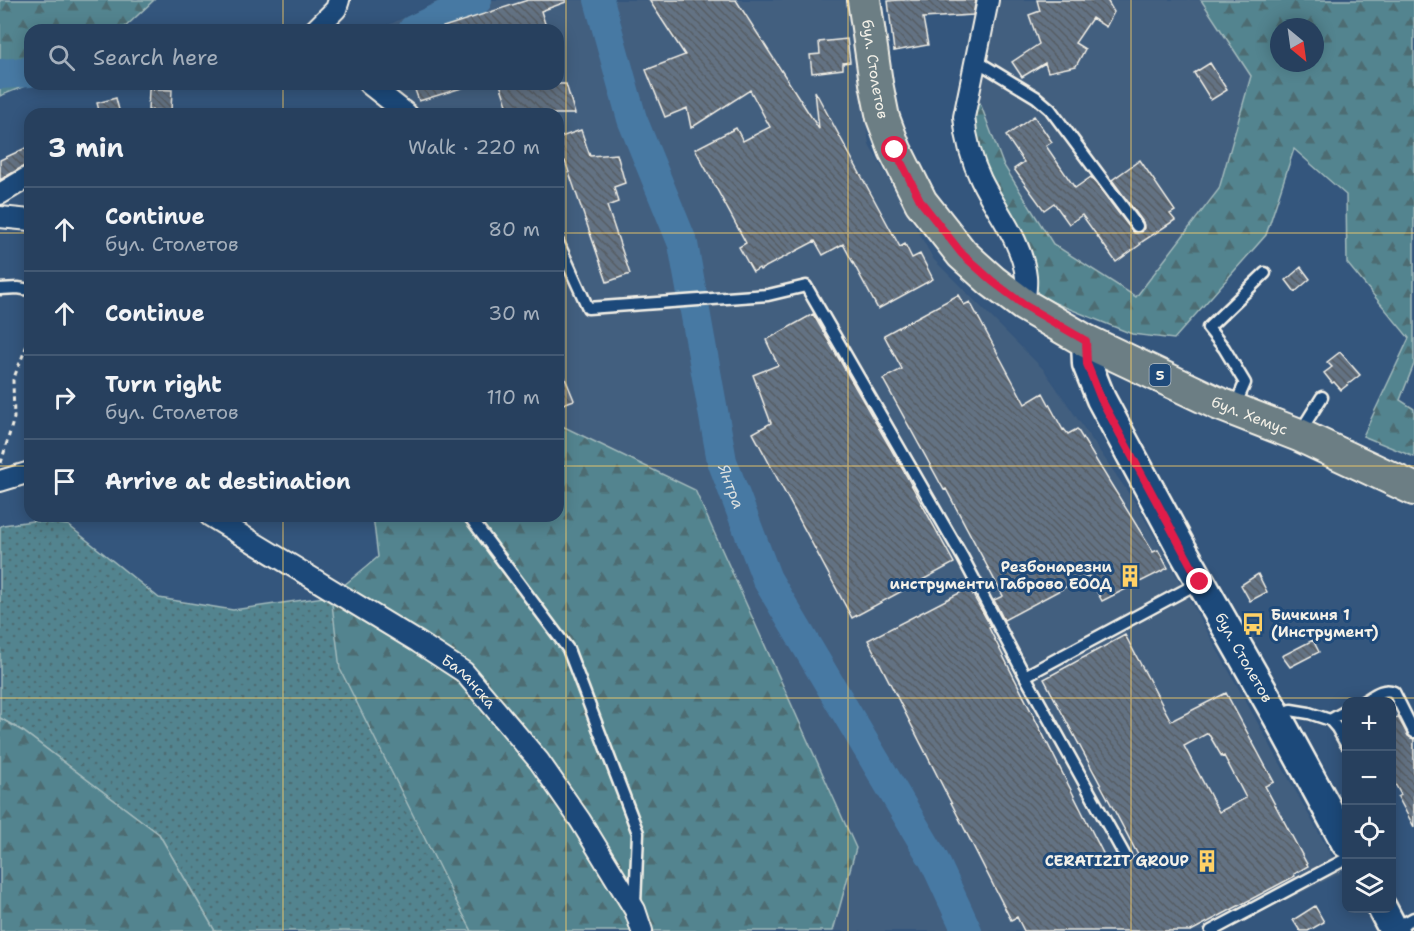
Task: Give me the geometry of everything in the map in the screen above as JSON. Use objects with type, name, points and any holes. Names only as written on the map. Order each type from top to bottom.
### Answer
[{"type":"main road","name":"бул. Столетов","points":[[864,0],[883,118],[895,150],[921,202],[962,254],[1024,305]]},
{"type":"main road","name":"5","points":[[1024,305],[1086,341]]},
{"type":"main road","name":"бул. Столетов","points":[[1086,341],[1087,364],[1101,399],[1200,582],[1342,835]]},
{"type":"main road","name":"бул. Хемус","points":[[1086,341],[1234,409],[1299,435],[1414,489]]},
{"type":"street","points":[[321,24],[336,9],[339,0]]},
{"type":"street","points":[[988,0],[964,117],[965,135],[971,158],[981,181],[1010,232],[1023,262],[1026,279],[1024,305]]},
{"type":"street","points":[[377,90],[399,108]]},
{"type":"street","points":[[0,194],[24,180]]},
{"type":"street","points":[[0,216],[24,219]]},
{"type":"street","points":[[0,481],[24,474]]},
{"type":"street","name":"Баланска","points":[[227,522],[464,672],[539,761],[580,820],[635,910],[642,931]]},
{"type":"lane","points":[[975,60],[1036,97],[1050,109],[1137,226]]},
{"type":"lane","points":[[564,255],[588,308],[768,295],[806,286],[963,558],[1025,676],[1125,856]]},
{"type":"lane","points":[[1234,409],[1245,383],[1224,348],[1208,328],[1266,273]]},
{"type":"lane","points":[[0,289],[24,289]]},
{"type":"lane","points":[[1299,435],[1322,397]]},
{"type":"lane","points":[[474,522],[568,649],[638,833],[635,910]]},
{"type":"lane","points":[[1025,676],[1200,582]]},
{"type":"lane","points":[[1371,697],[1383,690],[1394,692],[1414,732]]},
{"type":"lane","points":[[1277,716],[1291,710],[1309,713],[1330,720],[1342,736]]},
{"type":"lane","points":[[1330,720],[1342,714]]},
{"type":"lane","points":[[1211,931],[1342,845]]},
{"type":"path","points":[[0,465],[14,418],[13,380],[24,352]]},
{"type":"shaded area","points":[[441,0],[847,0],[869,144],[934,260],[1044,370],[1138,507],[1341,873],[1224,931],[833,931],[856,847],[695,490],[564,427],[564,108],[404,108],[397,90],[564,90],[564,24],[391,24]]},
{"type":"shaded area","points":[[988,0],[1201,0],[1252,76],[1219,189],[1136,297],[1053,244],[1003,164],[980,104],[964,117]]},
{"type":"green space","points":[[0,0],[154,0],[128,24],[24,24],[24,86],[0,96]]},
{"type":"green space","points":[[1201,0],[1414,0],[1414,364],[1400,400],[1414,409],[1414,457],[1363,436],[1409,338],[1347,263],[1346,195],[1294,149],[1266,235],[1174,339],[1132,334],[1025,291],[964,117],[980,103],[1003,164],[1053,244],[1136,297],[1219,189],[1251,76]]},
{"type":"green space","points":[[564,427],[695,490],[856,848],[833,931],[472,931],[340,669],[331,596],[378,557],[374,522],[564,522]]},
{"type":"green space","points":[[42,522],[68,525],[159,598],[233,610],[331,596],[454,897],[472,931],[215,931],[159,834],[24,732],[0,718],[0,527]]},
{"type":"green space","points":[[0,718],[24,732],[159,834],[215,931],[0,931]]},
{"type":"building","points":[[528,0],[566,0],[566,2],[541,11],[545,24],[452,24]]},
{"type":"building","points":[[649,0],[736,0],[819,129],[815,91],[900,247],[905,244],[912,258],[920,254],[933,279],[878,309],[843,244],[823,255],[815,241],[753,272],[739,247],[746,243],[695,149],[736,128],[743,141],[770,127],[750,90],[691,128],[687,108],[665,117],[646,70],[685,55]]},
{"type":"building","points":[[976,0],[973,15],[923,18],[928,45],[894,51],[888,1]]},
{"type":"building","points":[[1037,0],[1107,0],[1114,12],[1106,27],[1092,18],[1075,43],[1085,49],[1076,66],[1048,72],[1045,63],[1022,77],[1012,62],[1039,44],[1029,15],[1040,11]]},
{"type":"building","points":[[847,39],[850,62],[843,63],[843,69],[812,73],[810,55],[820,54],[819,42]]},
{"type":"building","points":[[1210,63],[1227,90],[1211,100],[1194,73]]},
{"type":"building","points":[[564,84],[566,84],[575,114],[564,114],[564,108],[508,108],[502,90],[564,90]]},
{"type":"building","points":[[149,90],[172,90],[171,108],[148,108]]},
{"type":"building","points":[[415,90],[455,90],[419,101]]},
{"type":"building","points":[[116,98],[118,108],[98,108],[97,103]]},
{"type":"building","points":[[1034,116],[1052,142],[1046,146],[1075,188],[1091,177],[1134,233],[1142,232],[1143,222],[1112,180],[1140,160],[1175,211],[1170,214],[1175,220],[1116,262],[1082,215],[1069,224],[1054,203],[1044,210],[1014,169],[1024,162],[1006,136]]},
{"type":"building","points":[[581,130],[590,156],[617,154],[625,183],[614,187],[618,202],[607,206],[630,274],[607,282],[564,161],[564,136]]},
{"type":"building","points":[[24,149],[24,166],[0,180],[0,160]]},
{"type":"building","points":[[1301,267],[1310,279],[1295,292],[1286,280]]},
{"type":"building","points":[[958,295],[964,305],[970,302],[1025,404],[1043,393],[1063,430],[1068,434],[1077,429],[1153,552],[1158,550],[1168,568],[1102,601],[1088,575],[1004,620],[994,600],[1003,596],[946,489],[944,490],[883,379],[902,369],[884,335]]},
{"type":"building","points":[[813,314],[954,563],[852,618],[753,433],[771,423],[753,375],[778,365],[766,340]]},
{"type":"building","points":[[1340,352],[1360,375],[1341,390],[1324,373],[1332,367],[1327,362]]},
{"type":"building","points":[[564,376],[574,400],[564,404]]},
{"type":"building","points":[[1258,574],[1267,592],[1250,601],[1241,585]]},
{"type":"building","points":[[969,588],[991,627],[989,628],[1111,869],[1128,863],[1138,855],[1044,679],[1125,635],[1171,721],[1226,693],[1274,782],[1265,786],[1308,866],[1294,874],[1295,876],[1191,931],[1024,931],[1017,917],[1011,920],[868,640]],"holes":[[[1208,733],[1222,757],[1224,756],[1246,798],[1219,812],[1184,746]]]},
{"type":"building","points":[[1313,640],[1319,652],[1290,667],[1282,656]]},
{"type":"building","points":[[1398,717],[1408,736],[1414,739],[1414,827],[1398,797],[1401,795],[1396,786],[1396,718]]},
{"type":"building","points":[[1315,906],[1324,922],[1308,931],[1300,931],[1293,920]]},
{"type":"waterway","points":[[426,24],[477,0]]},
{"type":"waterway","name":"Янтра","points":[[599,0],[632,119],[683,244],[722,461],[767,579],[934,860],[967,931]]},
{"type":"waterway","points":[[0,74],[24,72]]},
{"type":"place","name":"Резбонарезни инструменти Габрово ЕООД","points":[[1130,576]]},
{"type":"place","name":"Бичкиня 1 (Инструмент)","points":[[1253,624]]},
{"type":"place","name":"CERATIZIT GROUP","points":[[1207,861]]},
{"type":"route","points":[[895,150],[921,202],[962,254],[1024,305],[1086,341],[1087,364],[1101,399],[1200,582]]}]
